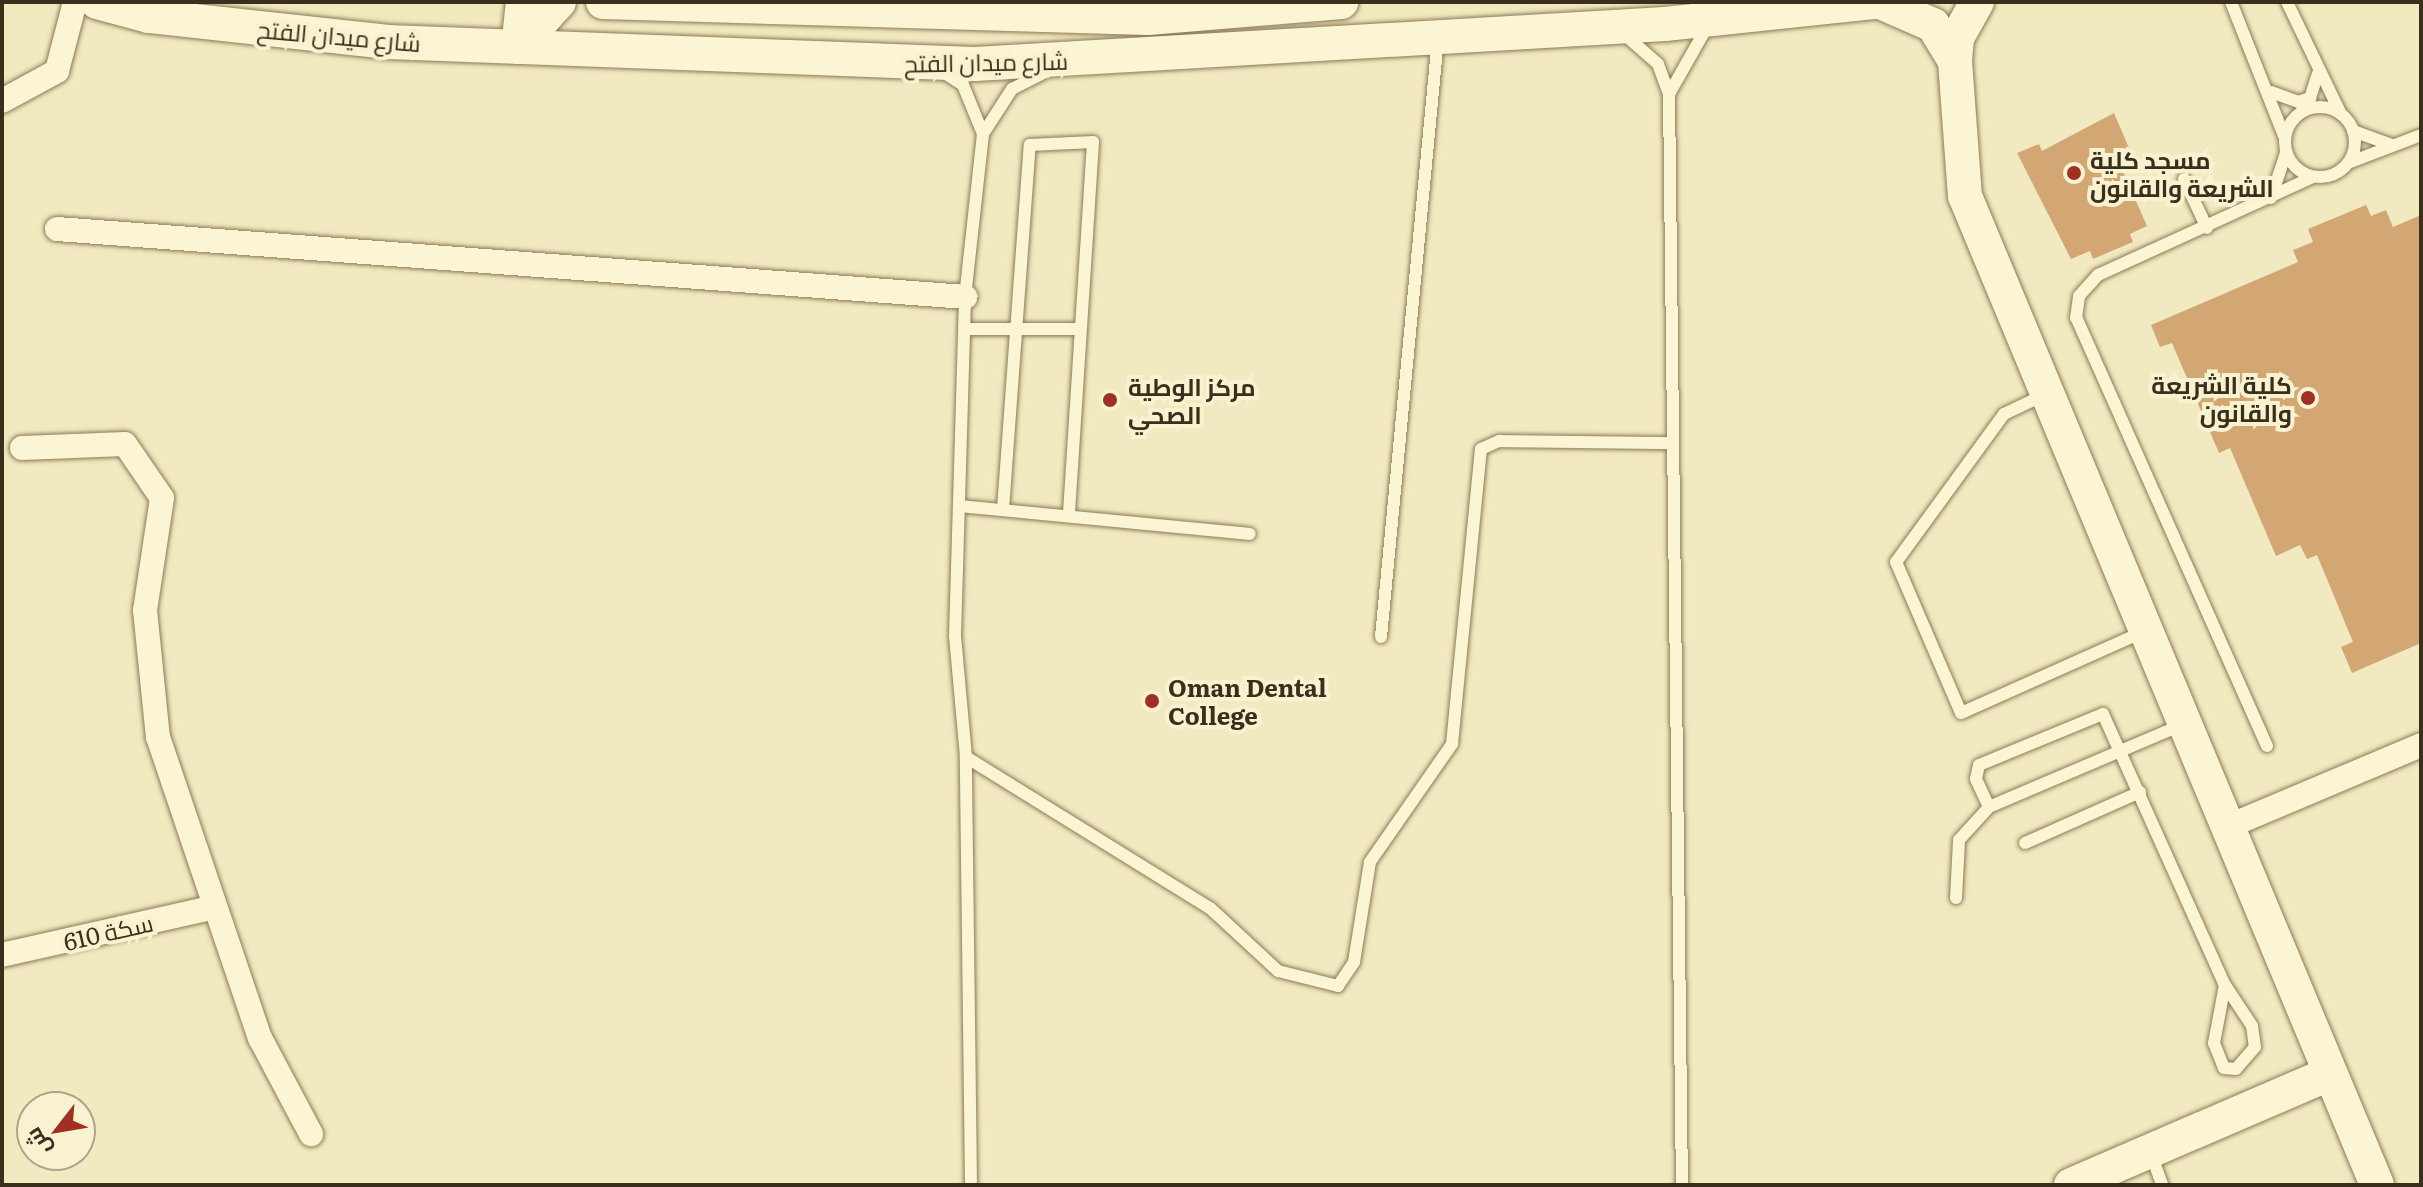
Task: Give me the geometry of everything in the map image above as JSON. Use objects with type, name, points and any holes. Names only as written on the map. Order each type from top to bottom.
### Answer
[{"type":"main road","name":"شارع ميدان الفتح","points":[[97,2],[149,16],[388,42],[541,19],[919,63],[1076,60],[1615,27],[1878,2]]},
{"type":"main road","name":"شارع ميدان الفتح","points":[[603,2],[1148,18],[1341,2]]},
{"type":"main road","points":[[1878,2],[1933,25],[1955,61]]},
{"type":"main road","points":[[1977,2],[1957,38],[1955,61],[1965,196],[2377,1185]]},
{"type":"main road","points":[[2071,1185],[2329,1074]]},
{"type":"street","points":[[2,101],[57,71],[75,2]]},
{"type":"street","points":[[57,229],[965,297]]},
{"type":"street","points":[[22,448],[125,444],[162,498],[145,610],[158,737],[260,1038],[311,1134]]},
{"type":"street","points":[[2227,827],[2421,745]]},
{"type":"street","name":"سكة 610","points":[[2,955],[215,907]]},
{"type":"lane","points":[[2231,2],[2269,90],[2285,148],[2313,177]]},
{"type":"lane","points":[[2287,2],[2318,73],[2353,131],[2369,143],[2395,146]]},
{"type":"lane","points":[[1669,94],[1713,20]]},
{"type":"lane","points":[[1615,27],[1658,64],[1669,94],[1682,1185]]},
{"type":"lane","points":[[1381,637],[1438,38]]},
{"type":"lane","points":[[971,1185],[966,757],[955,636],[965,297],[983,134],[1012,89],[1076,60]]},
{"type":"lane","points":[[919,63],[963,85],[983,134]]},
{"type":"lane","points":[[2269,90],[2280,99],[2310,98],[2318,73]]},
{"type":"lane","points":[[2271,198],[2285,148],[2303,111],[2324,107],[2342,115]]},
{"type":"lane","points":[[2348,163],[2353,131]]},
{"type":"lane","points":[[2267,746],[2076,318],[2079,296],[2098,275],[2207,228],[2313,177],[2421,135]]},
{"type":"lane","points":[[1003,509],[1012,326],[1030,145],[1093,142],[1078,329],[1069,516]]},
{"type":"lane","points":[[2184,179],[2207,228]]},
{"type":"lane","points":[[965,329],[1012,326],[1078,329]]},
{"type":"lane","points":[[2047,394],[2004,414],[1896,562],[1961,713],[2146,630]]},
{"type":"lane","points":[[966,757],[1210,908],[1278,971],[1338,986],[1354,962],[1370,862],[1452,744],[1481,449],[1499,441],[1673,443]]},
{"type":"lane","points":[[960,506],[1250,534]]},
{"type":"lane","points":[[1989,807],[1976,779],[1979,765],[2092,713],[2114,727],[2225,985],[2252,1026],[2255,1047],[2236,1069],[2224,1068],[2214,1043],[2225,985]]},
{"type":"lane","points":[[1956,898],[1959,840],[1989,807],[2184,723]]},
{"type":"lane","points":[[2025,843],[2140,792]]},
{"type":"lane","points":[[2149,1151],[2162,1185]]},
{"type":"building","name":"مسجد كلية الشريعة والقانون","points":[[2114,113],[2129,148],[2115,154],[2147,226],[2130,234],[2133,242],[2093,259],[2090,251],[2071,259],[2017,153],[2039,144],[2042,151]]},
{"type":"building","name":"كلية الشريعة والقانون","points":[[2366,205],[2371,216],[2386,210],[2393,227],[2421,215],[2421,643],[2352,673],[2341,647],[2353,642],[2317,555],[2307,559],[2300,545],[2276,556],[2230,448],[2219,453],[2172,343],[2160,347],[2151,325],[2298,262],[2293,250],[2313,242],[2308,229]]},
{"type":"place","name":"مسجد كلية الشريعة والقانون","points":[[2074,173]]},
{"type":"place","name":"كلية الشريعة والقانون","points":[[2308,398]]},
{"type":"place","name":"مركز الوطية الصحي","points":[[1110,400]]},
{"type":"place","name":"Oman Dental College","points":[[1152,701]]}]
